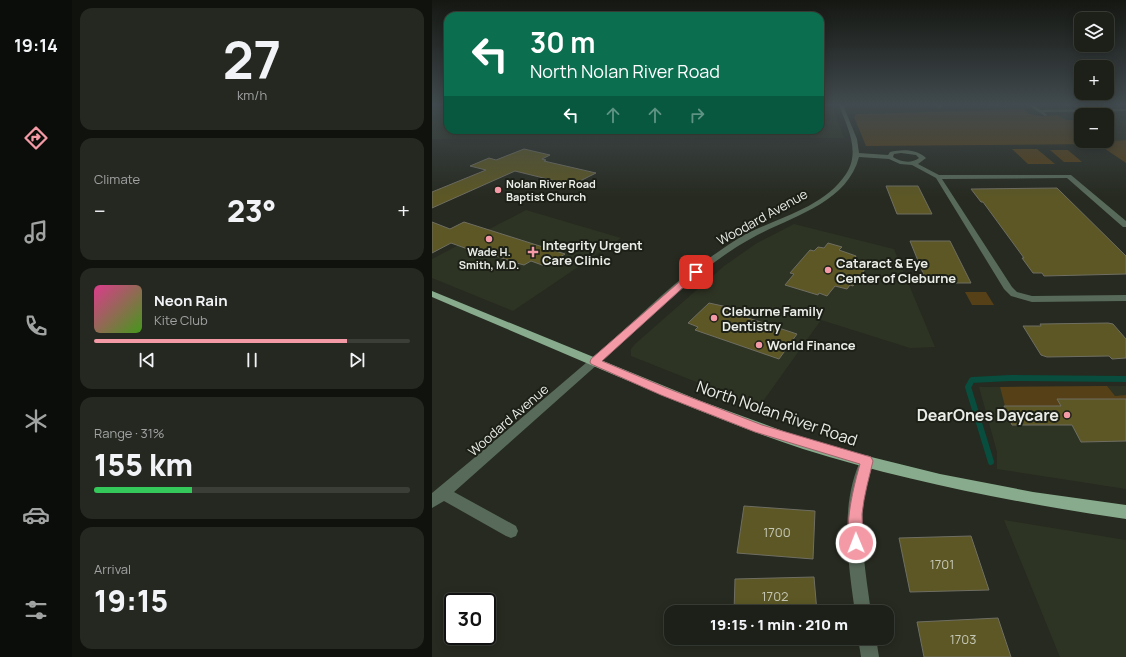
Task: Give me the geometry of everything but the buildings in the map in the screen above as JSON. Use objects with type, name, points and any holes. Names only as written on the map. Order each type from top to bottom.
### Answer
[{"type":"main road","name":"North Nolan River Road","points":[[432,294],[665,392],[759,428],[867,461],[950,481],[1028,497],[1126,512]]},
{"type":"street","points":[[852,136],[856,145],[856,155],[890,157],[898,162],[913,163],[921,161],[923,158],[913,152],[901,151],[892,153],[890,157]]},
{"type":"street","name":"Woodard Avenue","points":[[432,502],[595,362],[682,283],[708,263],[749,236],[806,209],[830,194],[849,174],[856,155]]},
{"type":"street","points":[[913,163],[938,177],[1014,294],[1032,299],[1126,298]]},
{"type":"street","points":[[938,177],[1069,176],[1126,225]]},
{"type":"street","points":[[862,605],[856,557],[856,515],[860,485],[867,461]]},
{"type":"street","points":[[443,493],[511,531]]},
{"type":"street","points":[[868,645],[870,657]]},
{"type":"shaded area","points":[[432,136],[843,136],[844,138],[432,139]]},
{"type":"shaded area","points":[[862,136],[1074,136],[1074,144],[866,146]]},
{"type":"shaded area","points":[[1114,136],[1126,136],[1126,140],[1114,141]]},
{"type":"shaded area","points":[[1126,140],[1126,163],[1104,148],[1114,148],[1114,141]]},
{"type":"shaded area","points":[[1012,149],[1037,149],[1055,164],[1028,164]]},
{"type":"shaded area","points":[[1050,150],[1068,150],[1082,162],[1064,162]]},
{"type":"shaded area","points":[[526,210],[621,238],[513,311],[432,278],[432,259]]},
{"type":"shaded area","points":[[794,224],[894,249],[935,347],[910,348],[821,320],[759,407],[631,356],[631,349],[635,344],[724,266],[757,243]]},
{"type":"shaded area","points":[[965,292],[986,292],[994,305],[972,305]]},
{"type":"shaded area","points":[[1107,386],[1115,396],[1126,395],[1126,399],[1057,399],[1061,406],[1005,406],[1000,387]]},
{"type":"shaded area","points":[[1126,386],[1126,489],[997,469],[997,452],[979,387]]},
{"type":"shaded area","points":[[1004,520],[1126,540],[1126,657],[1060,657]]},
{"type":"waterway","points":[[991,462],[968,387],[972,380],[1010,378],[1126,379]]},
{"type":"place","name":"Nolan River Road Baptist Church","points":[[498,190]]},
{"type":"place","name":"Wade H. Smith, M.D.","points":[[489,239]]},
{"type":"place","name":"Integrity Urgent Care Clinic","points":[[533,252]]},
{"type":"place","name":"Cataract & Eye Center of Cleburne","points":[[828,270]]},
{"type":"place","name":"Cleburne Family Dentistry","points":[[714,318]]},
{"type":"place","name":"World Finance","points":[[759,345]]},
{"type":"place","name":"DearOnes Daycare","points":[[1067,415]]},
{"type":"route","points":[[696,272],[595,362],[665,392],[759,428],[867,461],[859,492],[856,515],[856,543]]}]
